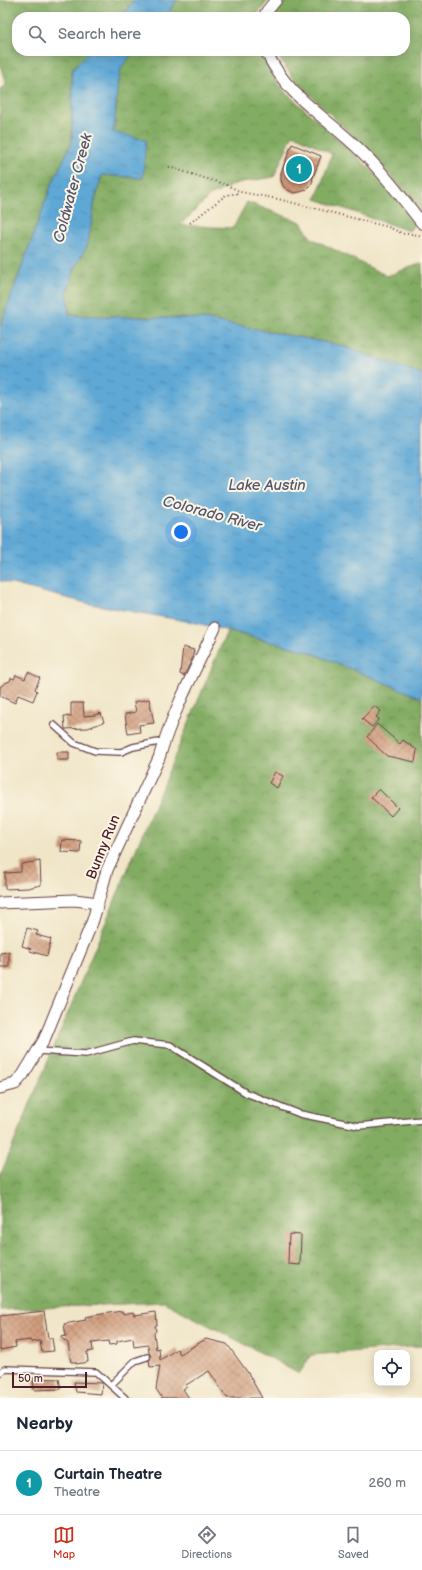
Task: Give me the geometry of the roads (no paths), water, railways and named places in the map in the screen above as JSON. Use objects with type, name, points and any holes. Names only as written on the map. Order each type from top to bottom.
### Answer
[{"type":"street","points":[[266,12],[276,0]]},
{"type":"street","points":[[269,56],[288,86],[301,100],[350,140],[400,193],[422,223]]},
{"type":"street","name":"Bunny Run","points":[[0,1088],[15,1084],[23,1075],[44,1040],[93,920],[107,870],[159,758],[164,741],[215,628]]},
{"type":"street","points":[[0,903],[75,900],[98,903]]},
{"type":"lane","points":[[54,725],[74,743],[95,751],[122,752],[139,746],[164,741]]},
{"type":"lane","points":[[38,1051],[86,1054],[133,1041],[170,1045],[246,1093],[300,1114],[359,1126],[422,1120]]},
{"type":"lane","points":[[111,1385],[135,1361],[147,1357]]},
{"type":"lane","points":[[0,1373],[5,1369],[96,1372],[125,1398]]},
{"type":"water","points":[[134,0],[176,0],[169,12],[125,12]]},
{"type":"water","name":"Lake Austin","points":[[85,56],[130,56],[122,67],[119,77],[113,132],[146,140],[143,178],[102,175],[95,199],[88,244],[75,268],[67,292],[69,315],[203,319],[339,345],[422,374],[422,698],[307,651],[197,623],[90,604],[0,581],[0,327],[51,186],[72,142],[72,70]]},
{"type":"place","name":"Curtain Theatre","points":[[299,169]]},
{"type":"water label","name":"Coldwater Creek","points":[[73,188]]},
{"type":"water label","name":"Colorado River","points":[[212,514]]}]
